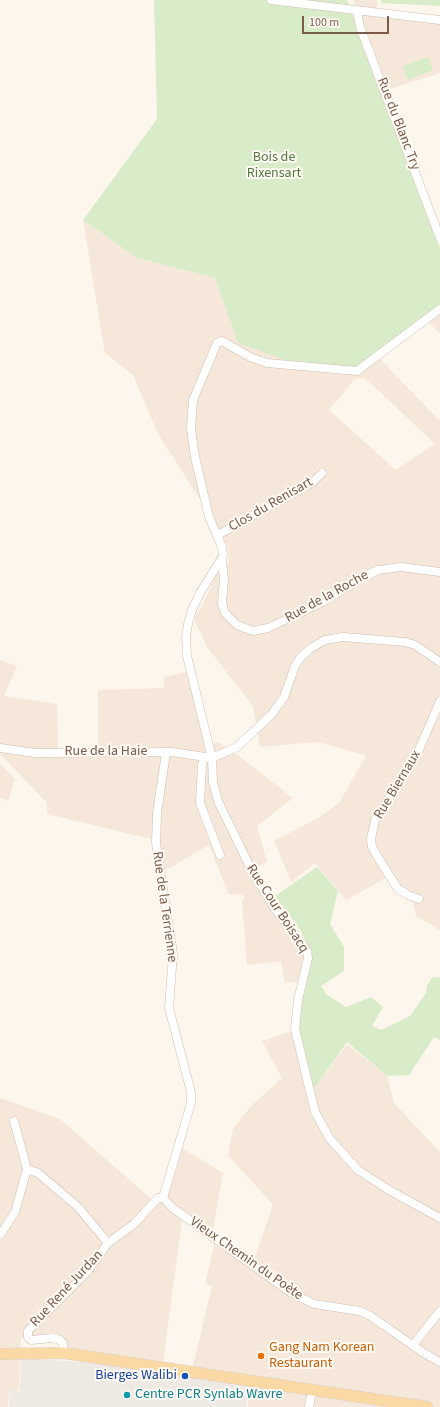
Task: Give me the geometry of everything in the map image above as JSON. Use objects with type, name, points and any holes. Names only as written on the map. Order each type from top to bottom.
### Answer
[{"type":"main road","points":[[0,1354],[64,1353],[427,1407]]},
{"type":"street","points":[[272,0],[440,20]]},
{"type":"street","name":"Rue du Blanc Try","points":[[357,11],[360,26],[440,238]]},
{"type":"street","name":"Rue de la Roche","points":[[440,308],[357,371],[267,363],[250,357],[226,342],[219,342],[195,393],[191,420],[194,450],[207,509],[222,547],[224,579],[222,604],[225,613],[237,625],[253,631],[268,628],[323,602],[365,576],[378,570],[401,567],[440,572]]},
{"type":"street","name":"Clos du Renisart","points":[[218,535],[314,482],[322,473]]},
{"type":"street","points":[[220,855],[200,803],[208,758],[187,656],[186,637],[192,610],[203,587],[222,561]]},
{"type":"street","points":[[208,758],[237,748],[272,714],[284,697],[295,666],[301,657],[311,648],[326,640],[343,637],[405,642],[415,645],[440,662]]},
{"type":"street","name":"Rue Biernaux","points":[[419,899],[398,889],[372,847],[371,839],[375,820],[418,752],[440,701]]},
{"type":"street","name":"Rue de la Haie","points":[[0,748],[35,753],[166,753],[208,758]]},
{"type":"street","name":"Rue de la Terrienne","points":[[163,1198],[191,1103],[191,1092],[169,1008],[173,954],[156,839],[157,813],[166,753]]},
{"type":"street","name":"Rue Cour Boisacq","points":[[208,758],[215,793],[246,861],[275,909],[307,951],[308,958],[298,1000],[295,1030],[315,1112],[322,1126],[339,1150],[358,1170],[440,1218]]},
{"type":"street","points":[[0,1235],[15,1212],[27,1169],[14,1121]]},
{"type":"street","points":[[27,1169],[38,1173],[78,1207],[108,1243]]},
{"type":"street","name":"Rue René Jurdan","points":[[64,1353],[63,1343],[60,1340],[31,1340],[28,1337],[28,1330],[87,1272],[108,1243],[134,1224],[158,1198],[163,1198]]},
{"type":"street","name":"Vieux Chemin du Poète","points":[[163,1198],[174,1209],[290,1292],[314,1304],[360,1311],[369,1315],[440,1362]]},
{"type":"street","points":[[413,1345],[440,1311]]},
{"type":"street","points":[[309,1407],[312,1390]]},
{"type":"shaded area","points":[[353,0],[377,0],[377,15],[440,23],[440,73],[387,90]]},
{"type":"shaded area","points":[[83,220],[137,258],[215,278],[238,343],[377,356],[440,421],[440,930],[416,916],[413,901],[386,878],[346,900],[315,863],[291,882],[274,841],[318,818],[339,803],[366,756],[319,742],[260,747],[253,706],[207,647],[194,619],[204,602],[215,577],[229,563],[228,547],[214,521],[158,434],[133,375],[105,353]],"holes":[[[365,378],[435,444],[396,470],[329,410],[355,379]]]},
{"type":"shaded area","points":[[440,312],[440,334],[429,322]]},
{"type":"shaded area","points":[[0,660],[17,666],[4,696],[57,704],[58,750],[98,749],[98,690],[164,688],[164,677],[187,672],[206,742],[219,743],[239,756],[293,798],[257,826],[267,862],[249,871],[303,950],[306,958],[300,982],[285,982],[281,961],[247,965],[242,902],[245,898],[242,894],[229,895],[209,845],[158,875],[151,839],[47,814],[47,803],[0,754]]},
{"type":"shaded area","points":[[0,764],[15,779],[8,801],[0,798]]},
{"type":"shaded area","points":[[292,1031],[308,1097],[347,1044],[387,1076],[394,1103],[440,1152],[440,1407],[248,1407],[251,1375],[193,1366],[212,1286],[205,1284],[215,1242],[251,1268],[273,1205],[228,1155],[233,1129],[251,1106],[282,1078],[262,1041]]},
{"type":"shaded area","points":[[0,1098],[60,1119],[157,1204],[182,1148],[223,1173],[212,1235],[182,1220],[163,1363],[67,1349],[66,1340],[53,1332],[35,1337],[21,1338],[19,1390],[9,1390],[8,1407],[0,1407]]},
{"type":"shaded area","points":[[21,1358],[101,1363],[250,1385],[246,1407],[9,1407],[9,1390],[20,1391]]},
{"type":"green space","name":"Bois de Rixensart","points":[[154,0],[347,0],[440,248],[440,307],[353,372],[285,360],[238,343],[215,278],[137,258],[83,220],[157,119]]},
{"type":"green space","points":[[381,0],[440,0],[440,6],[381,3]]},
{"type":"green space","points":[[428,57],[433,70],[408,80],[403,66]]},
{"type":"green space","points":[[317,867],[338,891],[330,924],[344,947],[344,971],[321,986],[327,995],[346,1007],[371,997],[383,1007],[372,1026],[381,1030],[410,1016],[426,993],[427,985],[433,977],[440,978],[440,1040],[434,1037],[409,1075],[387,1076],[347,1042],[314,1089],[296,1032],[309,949],[300,930],[275,896]]},
{"type":"place","name":"Gang Nam Korean Restaurant","points":[[261,1356]]},
{"type":"place","name":"Bierges Walibi","points":[[185,1376]]},
{"type":"place","name":"Centre PCR Synlab Wavre","points":[[127,1395]]}]
